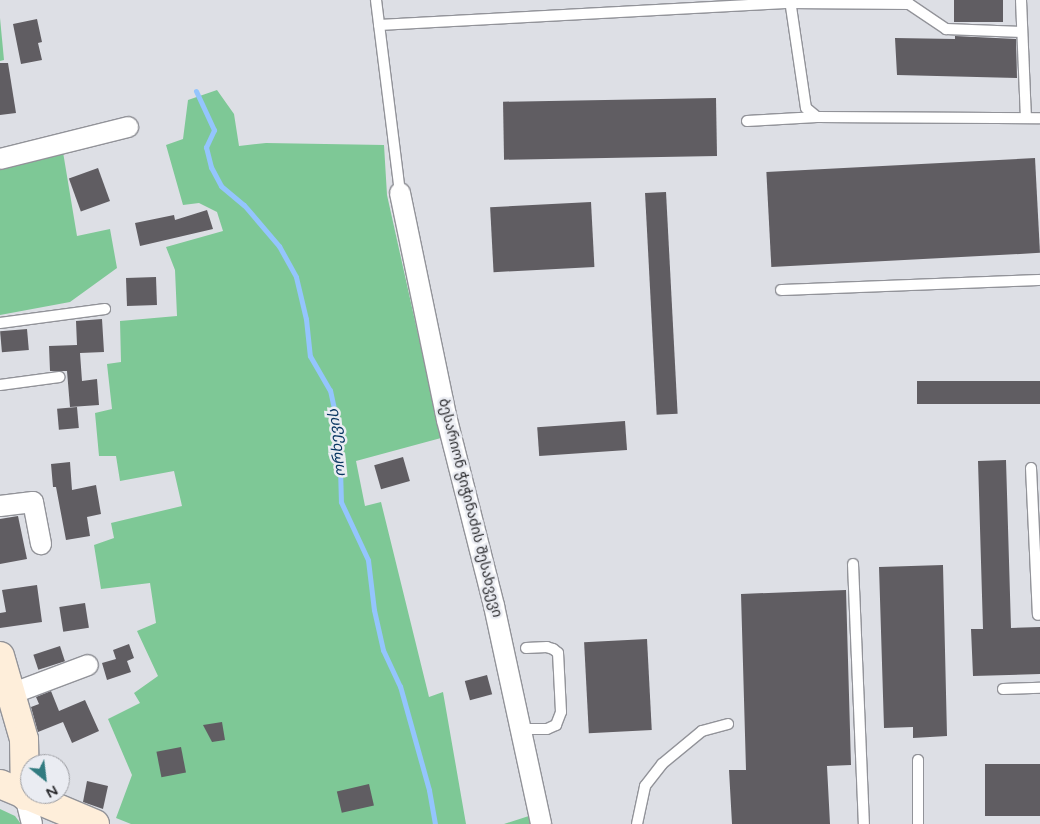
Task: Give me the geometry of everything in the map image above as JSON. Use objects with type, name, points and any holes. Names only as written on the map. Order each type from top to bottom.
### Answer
[{"type":"street","points":[[0,159],[128,127]]},
{"type":"street","name":"ბესარიონ ჭიჭინაძის შესახვევი","points":[[400,193],[447,420],[494,606],[540,824]]},
{"type":"street","points":[[0,506],[33,502],[41,544]]},
{"type":"street","points":[[0,656],[24,739],[24,754]]},
{"type":"street","points":[[11,694],[88,665]]},
{"type":"street","points":[[0,784],[20,794]]},
{"type":"street","points":[[27,804],[32,824]]},
{"type":"street","points":[[45,804],[95,824]]},
{"type":"lane","points":[[376,0],[400,193]]},
{"type":"lane","points":[[1021,0],[1026,117]]},
{"type":"lane","points":[[379,25],[790,2],[909,4],[946,29],[1022,32]]},
{"type":"lane","points":[[790,2],[806,108],[817,117]]},
{"type":"lane","points":[[747,121],[817,117],[1040,118]]},
{"type":"lane","points":[[781,290],[1040,280]]},
{"type":"lane","points":[[0,323],[105,309]]},
{"type":"lane","points":[[0,385],[59,376]]},
{"type":"lane","points":[[1031,468],[1037,533],[1038,615]]},
{"type":"lane","points":[[853,564],[864,824]]},
{"type":"lane","points":[[520,730],[547,728],[556,725],[561,712],[558,653],[553,648],[526,648]]},
{"type":"lane","points":[[1003,689],[1040,688]]},
{"type":"lane","points":[[636,824],[645,786],[662,764],[702,731],[728,724]]},
{"type":"lane","points":[[918,760],[918,824]]},
{"type":"green space","points":[[0,18],[4,60],[0,61]]},
{"type":"green space","points":[[217,90],[234,114],[239,146],[266,143],[384,145],[387,195],[441,438],[356,461],[365,506],[381,502],[429,697],[443,692],[466,824],[131,824],[116,818],[132,775],[108,719],[140,703],[134,693],[158,676],[137,631],[156,623],[150,583],[101,589],[94,545],[114,538],[111,523],[182,506],[174,471],[120,481],[116,456],[99,456],[95,413],[112,409],[107,364],[121,362],[120,321],[177,316],[175,270],[166,247],[223,231],[217,212],[199,203],[183,205],[166,145],[183,139],[188,100]]},
{"type":"green space","points":[[62,146],[77,236],[110,229],[117,268],[70,302],[0,315],[0,162]]},
{"type":"green space","points":[[0,809],[15,816],[21,824],[0,824]]},
{"type":"green space","points":[[532,815],[533,824],[504,824]]},
{"type":"building","points":[[954,0],[1003,0],[1003,22],[954,22]]},
{"type":"building","points":[[37,19],[42,42],[38,43],[42,60],[21,64],[13,24]]},
{"type":"building","points":[[955,36],[1016,39],[1017,78],[897,75],[895,38],[955,39]]},
{"type":"building","points":[[0,63],[8,63],[16,113],[0,115]]},
{"type":"building","points":[[716,98],[717,156],[504,160],[503,102]]},
{"type":"building","points":[[1035,158],[1040,253],[771,267],[766,172]]},
{"type":"building","points":[[98,168],[110,201],[81,211],[69,179]]},
{"type":"building","points":[[666,192],[678,414],[657,415],[645,193]]},
{"type":"building","points":[[591,202],[594,267],[494,272],[490,207]]},
{"type":"building","points":[[207,210],[213,229],[140,246],[135,223],[174,215],[175,220]]},
{"type":"building","points":[[156,277],[157,305],[127,306],[126,278]]},
{"type":"building","points":[[102,319],[104,352],[80,353],[82,381],[97,379],[99,405],[70,407],[67,371],[50,371],[49,346],[77,345],[76,321]]},
{"type":"building","points":[[27,329],[29,350],[2,352],[0,331]]},
{"type":"building","points":[[917,381],[1040,381],[1040,404],[917,404]]},
{"type":"building","points":[[77,407],[79,428],[59,430],[57,409]]},
{"type":"building","points":[[625,421],[627,450],[539,456],[537,427]]},
{"type":"building","points":[[403,457],[410,481],[381,489],[374,465]]},
{"type":"building","points":[[1006,460],[1011,628],[1040,627],[1040,674],[973,676],[971,629],[983,629],[978,461]]},
{"type":"building","points":[[70,462],[72,490],[96,485],[101,514],[87,517],[90,536],[66,540],[56,487],[53,487],[51,464]]},
{"type":"building","points":[[18,516],[27,559],[0,564],[0,519]]},
{"type":"building","points":[[943,565],[947,736],[913,738],[913,727],[884,728],[879,567]]},
{"type":"building","points":[[37,585],[42,622],[0,628],[0,613],[6,612],[2,590]]},
{"type":"building","points":[[846,590],[851,765],[827,766],[830,824],[732,824],[729,770],[746,770],[741,594]]},
{"type":"building","points":[[85,603],[89,628],[63,632],[59,607]]},
{"type":"building","points":[[647,639],[652,730],[589,733],[584,642]]},
{"type":"building","points":[[129,644],[134,658],[127,661],[131,672],[107,680],[102,663],[116,659],[113,650]]},
{"type":"building","points":[[60,646],[65,661],[38,670],[33,655]]},
{"type":"building","points":[[487,675],[492,694],[470,700],[465,681]]},
{"type":"building","points":[[51,691],[59,711],[85,700],[99,731],[72,743],[63,722],[38,732],[31,707],[39,704],[36,697]]},
{"type":"building","points":[[222,722],[225,740],[212,742],[203,725]]},
{"type":"building","points":[[181,747],[186,773],[161,777],[156,752]]},
{"type":"building","points":[[985,764],[1040,764],[1040,816],[985,816]]},
{"type":"building","points":[[87,781],[108,786],[103,809],[83,802]]},
{"type":"building","points":[[369,784],[374,805],[342,813],[337,791]]},
{"type":"waterway","name":"ორხევის","points":[[196,91],[214,130],[206,147],[211,167],[221,186],[244,205],[279,246],[296,277],[306,319],[310,356],[330,390],[339,432],[341,502],[368,560],[374,610],[383,650],[400,686],[429,790],[435,824]]}]
